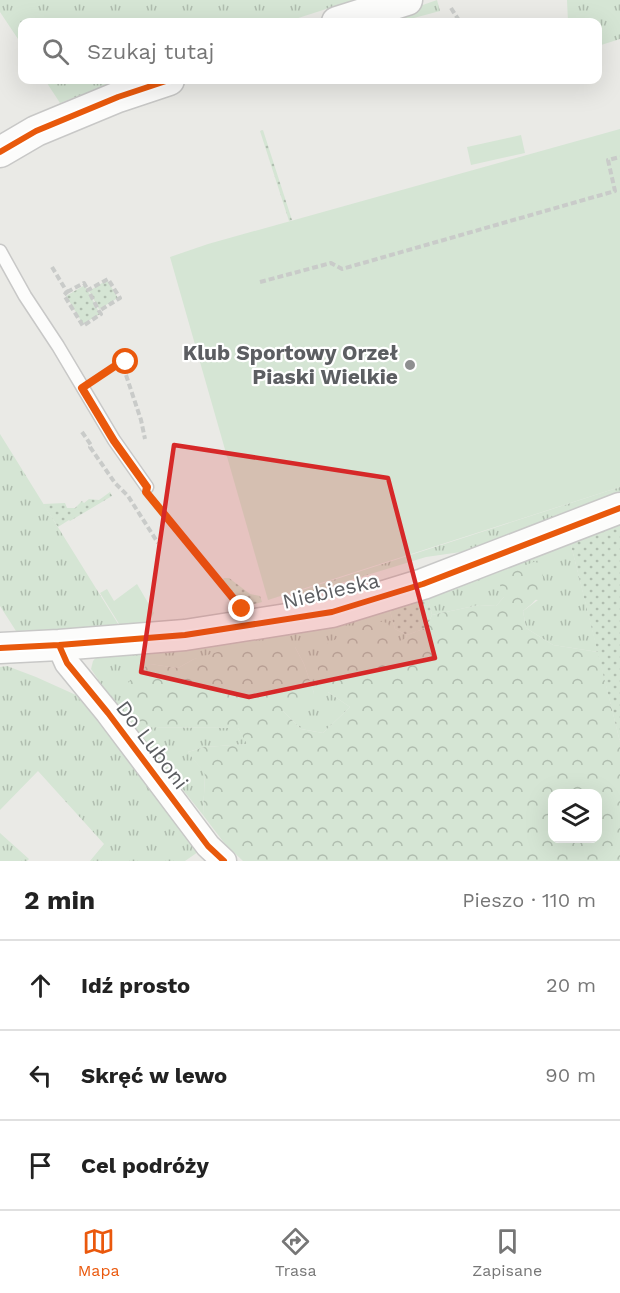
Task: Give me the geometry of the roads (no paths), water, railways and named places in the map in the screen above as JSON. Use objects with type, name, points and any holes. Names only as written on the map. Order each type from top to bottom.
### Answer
[{"type":"street","points":[[350,18],[407,0]]},
{"type":"street","points":[[0,152],[36,130],[157,84]]},
{"type":"street","name":"Niebieska","points":[[0,648],[184,635],[332,612],[423,584],[620,508]]},
{"type":"street","name":"Do Luboni","points":[[59,645],[67,663],[108,713],[208,846],[224,861]]},
{"type":"lane","points":[[0,251],[114,441],[147,487]]},
{"type":"place","name":"Klub Sportowy Orzeł Piaski Wielkie","points":[[410,365]]}]
